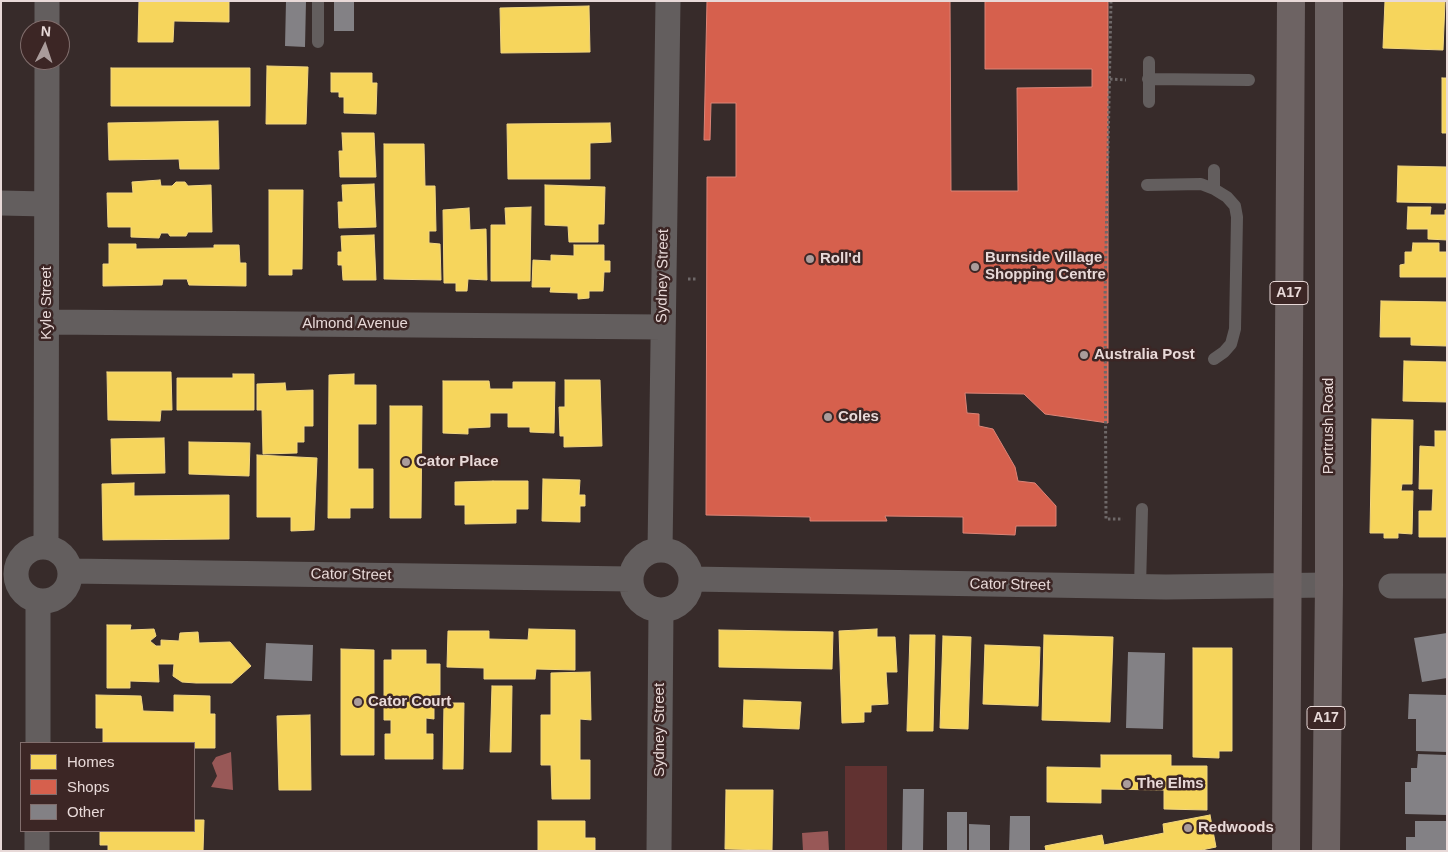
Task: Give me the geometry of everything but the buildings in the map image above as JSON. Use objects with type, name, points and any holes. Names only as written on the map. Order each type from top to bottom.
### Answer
[{"type":"highway","name":"A17","points":[[1286,851],[1291,1]]},
{"type":"highway","name":"Portrush Road","points":[[1326,851],[1329,1]]},
{"type":"street","points":[[47,1],[47,20]]},
{"type":"street","name":"Sydney Street","points":[[660,550],[668,1]]},
{"type":"street","name":"Kyle Street","points":[[46,547],[47,70]]},
{"type":"street","points":[[1,203],[46,204]]},
{"type":"street","name":"Almond Avenue","points":[[47,322],[662,327]]},
{"type":"street","points":[[46,547],[55,550],[68,562],[70,579],[62,594],[55,599],[38,601],[24,594],[18,587],[16,579],[8,570],[30,550],[46,547]]},
{"type":"street","points":[[660,550],[678,556],[685,562],[691,579],[690,589],[679,604],[661,610],[643,604],[636,597],[631,579],[637,562],[643,556],[660,550]]},
{"type":"street","name":"Cator Street","points":[[70,571],[631,579]]},
{"type":"street","name":"Cator Street","points":[[691,579],[1140,587],[1328,585]]},
{"type":"street","points":[[1391,586],[1447,586]]},
{"type":"street","points":[[38,601],[38,742]]},
{"type":"street","name":"Sydney Street","points":[[659,851],[661,610]]},
{"type":"street","points":[[37,832],[37,851]]},
{"type":"lane","points":[[318,1],[318,42]]},
{"type":"lane","points":[[1149,62],[1149,102]]},
{"type":"lane","points":[[1148,79],[1249,80]]},
{"type":"lane","points":[[1214,170],[1214,189]]},
{"type":"lane","points":[[1148,185],[1201,184],[1227,197],[1235,206],[1237,218],[1235,330],[1231,344],[1224,352],[1214,358]]},
{"type":"lane","points":[[1140,587],[1142,509]]},
{"type":"path","points":[[1111,1],[1105,298],[1106,518],[1126,519],[1126,527]]},
{"type":"path","points":[[1110,79],[1126,80]]},
{"type":"shaded area","points":[[231,752],[233,790],[211,787],[217,776],[212,763],[216,757]]},
{"type":"shaded area","points":[[845,766],[887,766],[887,851],[845,851]]},
{"type":"shaded area","points":[[828,831],[829,851],[803,851],[802,833]]},
{"type":"place","name":"Roll'd","points":[[810,259]]},
{"type":"place","name":"Burnside Village Shopping Centre","points":[[975,267]]},
{"type":"place","name":"Australia Post","points":[[1084,355]]},
{"type":"place","name":"Coles","points":[[828,417]]},
{"type":"place","name":"Cator Place","points":[[406,462]]},
{"type":"place","name":"Cator Court","points":[[358,702]]},
{"type":"place","name":"The Elms","points":[[1127,784]]},
{"type":"place","name":"Redwoods","points":[[1188,828]]}]
